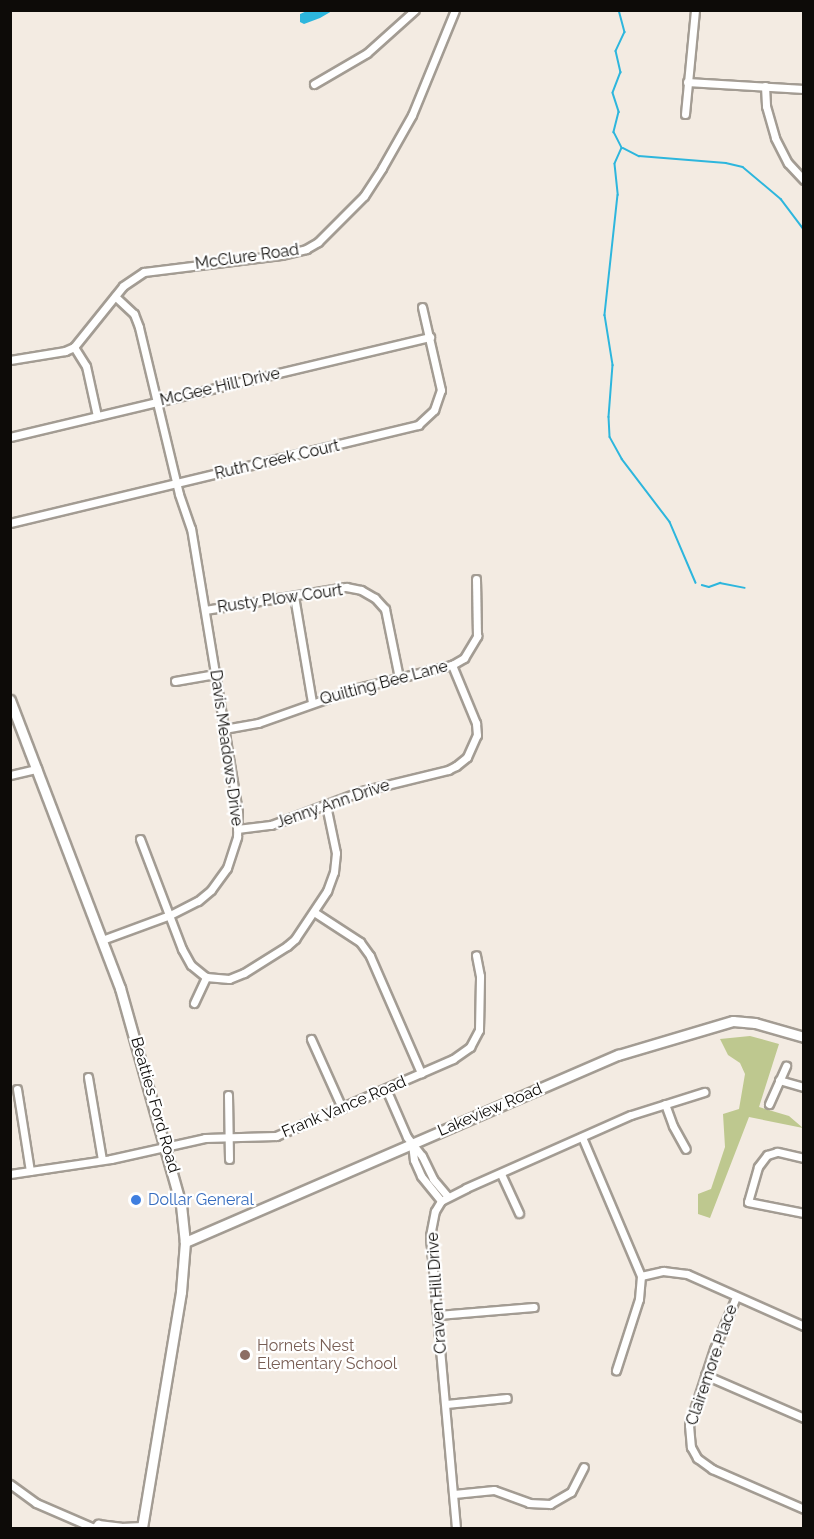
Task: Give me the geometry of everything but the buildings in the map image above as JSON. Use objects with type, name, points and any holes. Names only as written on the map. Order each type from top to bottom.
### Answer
[{"type":"main road","name":"Beatties Ford Road","points":[[10,700],[132,1021],[181,1205],[185,1242],[174,1344],[142,1527]]},
{"type":"main road","name":"Lakeview Road","points":[[185,1242],[618,1055],[733,1021],[755,1023],[804,1037]]},
{"type":"street","points":[[314,84],[367,53],[415,10]]},
{"type":"street","name":"McClure Road","points":[[75,347],[115,296],[132,278],[144,272],[280,255],[306,249],[318,242],[363,196],[382,168],[416,106],[455,10]]},
{"type":"street","points":[[684,114],[695,10]]},
{"type":"street","points":[[687,82],[804,89]]},
{"type":"street","points":[[765,86],[766,106],[775,138],[788,163],[804,180]]},
{"type":"street","name":"Davis Meadows Drive","points":[[102,940],[170,915],[198,901],[221,878],[233,854],[238,812],[191,529],[177,484],[137,320],[115,296]]},
{"type":"street","name":"Ruth Creek Court","points":[[10,523],[418,425],[434,410],[441,390],[422,307]]},
{"type":"street","name":"McGee Hill Drive","points":[[10,437],[430,337]]},
{"type":"street","points":[[10,360],[65,351],[75,347],[86,366],[97,416]]},
{"type":"street","name":"Quilting Bee Lane","points":[[224,729],[258,723],[312,702],[452,665],[464,658],[477,636],[476,579]]},
{"type":"street","name":"Rusty Plow Court","points":[[205,610],[346,587],[361,590],[375,598],[385,609],[399,678]]},
{"type":"street","points":[[294,596],[312,702]]},
{"type":"street","name":"Jenny Ann Drive","points":[[237,829],[271,825],[362,791],[448,770],[467,757],[477,735],[476,723],[452,665]]},
{"type":"street","points":[[175,681],[216,675]]},
{"type":"street","points":[[10,775],[37,769]]},
{"type":"street","points":[[140,839],[182,949],[191,965],[206,977],[229,979],[244,973],[287,946],[314,912],[327,891],[334,872],[336,853],[326,805]]},
{"type":"street","points":[[314,912],[360,942],[370,956],[422,1073]]},
{"type":"street","name":"Frank Vance Road","points":[[10,1174],[102,1160],[167,1148],[200,1139],[283,1135],[453,1059],[474,1041],[479,1024],[480,968],[476,955]]},
{"type":"street","points":[[194,1003],[206,977]]},
{"type":"street","points":[[311,1039],[342,1108]]},
{"type":"street","points":[[769,1104],[786,1066]]},
{"type":"street","points":[[88,1077],[102,1160]]},
{"type":"street","points":[[779,1080],[804,1087]]},
{"type":"street","points":[[17,1089],[30,1172]]},
{"type":"street","points":[[386,1089],[412,1144],[414,1160],[421,1176],[445,1199],[582,1137],[665,1104],[704,1092]]},
{"type":"street","points":[[228,1095],[229,1159]]},
{"type":"street","points":[[665,1104],[673,1126],[686,1149]]},
{"type":"street","points":[[582,1137],[641,1276],[639,1299],[616,1370]]},
{"type":"street","points":[[804,1158],[777,1152],[767,1155],[758,1167],[748,1202],[804,1213]]},
{"type":"street","points":[[501,1174],[519,1213]]},
{"type":"street","name":"Craven Hill Drive","points":[[445,1199],[432,1219],[430,1236],[456,1528]]},
{"type":"street","points":[[641,1276],[674,1271],[804,1326]]},
{"type":"street","name":"Clairemore Place","points":[[736,1296],[705,1375],[688,1430],[691,1447],[697,1458],[712,1469],[804,1509]]},
{"type":"street","points":[[438,1315],[534,1307]]},
{"type":"street","points":[[705,1375],[804,1418]]},
{"type":"street","points":[[446,1404],[507,1398]]},
{"type":"street","points":[[454,1494],[494,1490],[529,1503],[550,1504],[571,1492],[584,1467]]},
{"type":"street","points":[[10,1484],[36,1503],[94,1528],[98,1524],[142,1527]]},
{"type":"green space","points":[[750,1036],[779,1044],[759,1107],[789,1116],[803,1128],[749,1117],[710,1218],[698,1214],[698,1194],[711,1189],[725,1147],[723,1114],[739,1109],[745,1074],[740,1063],[728,1055],[720,1039]]},
{"type":"water","points":[[307,11],[332,11],[304,24],[300,22],[300,14]]},
{"type":"waterway","points":[[619,10],[625,32],[616,51],[621,72],[613,93],[619,112],[614,132],[622,148],[615,164],[618,195],[605,315],[613,365],[609,417],[610,437],[622,459],[670,522],[696,583]]},
{"type":"waterway","points":[[623,148],[639,156],[726,163],[743,167],[781,199],[804,229]]},
{"type":"waterway","points":[[702,585],[709,587],[720,583],[745,588]]},
{"type":"place","name":"Dollar General","points":[[136,1200]]},
{"type":"place","name":"Hornets Nest Elementary School","points":[[245,1355]]}]
